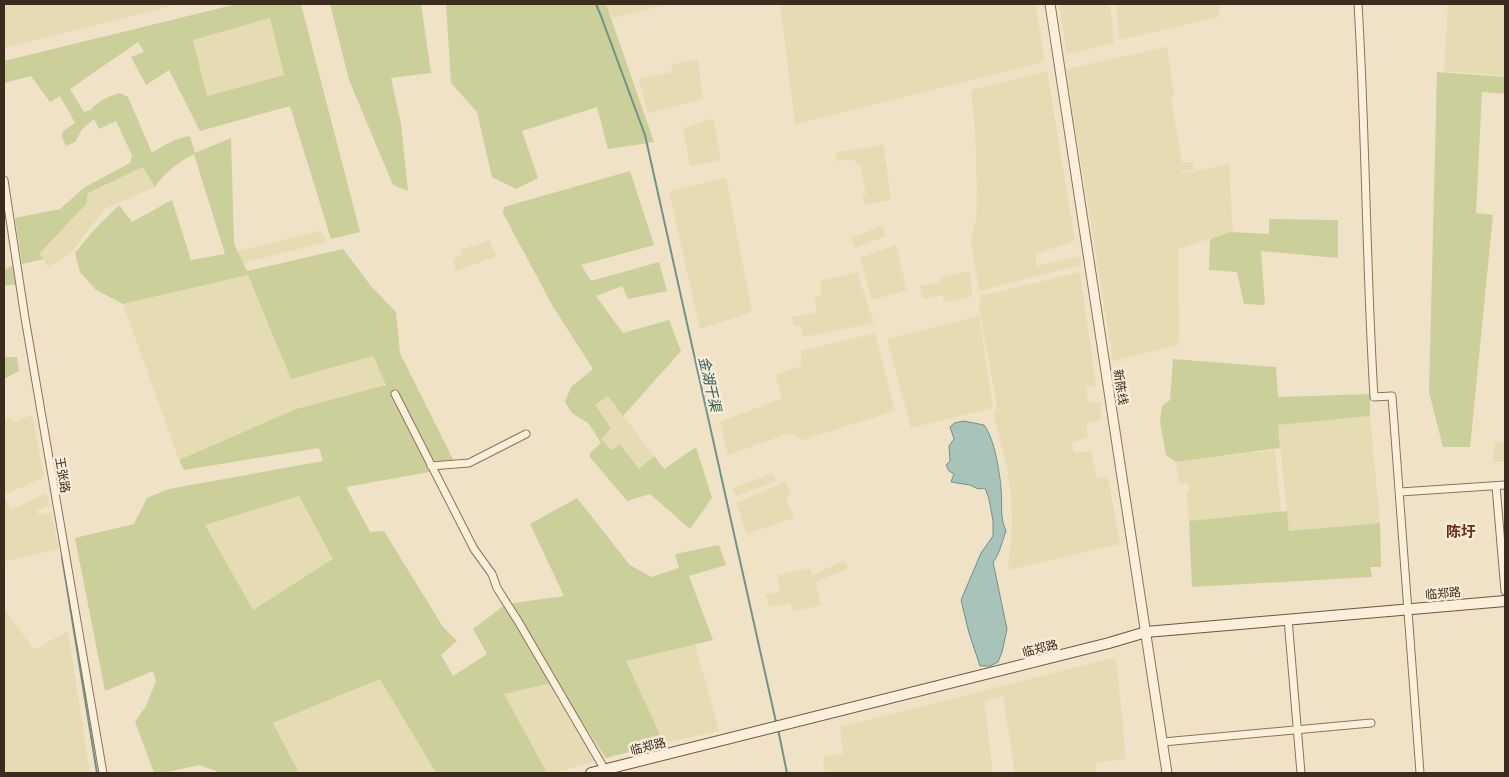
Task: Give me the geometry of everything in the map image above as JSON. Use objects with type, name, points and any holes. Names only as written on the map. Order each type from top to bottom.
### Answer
[{"type":"main road","name":"临郑路","points":[[591,773],[1099,646],[1146,632],[1505,600]]},
{"type":"street","name":"新陈线","points":[[1050,4],[1167,773]]},
{"type":"street","points":[[1358,4],[1374,397],[1392,396],[1420,773]]},
{"type":"street","name":"王张路","points":[[4,180],[28,338],[103,773]]},
{"type":"street","points":[[395,394],[474,549],[492,574],[497,588],[605,770]]},
{"type":"street","points":[[431,466],[469,463],[526,434]]},
{"type":"street","points":[[1400,492],[1505,485]]},
{"type":"street","points":[[1496,486],[1505,590]]},
{"type":"street","points":[[1288,619],[1301,773]]},
{"type":"street","points":[[1163,742],[1371,723]]},
{"type":"shaded area","points":[[4,4],[179,4],[4,48]]},
{"type":"shaded area","points":[[606,4],[670,4],[612,18]]},
{"type":"shaded area","points":[[780,4],[1036,4],[1044,60],[1040,63],[795,124]]},
{"type":"shaded area","points":[[1059,4],[1110,4],[1114,43],[1067,54]]},
{"type":"shaded area","points":[[1117,4],[1219,4],[1219,17],[1119,40]]},
{"type":"shaded area","points":[[1448,4],[1505,4],[1505,76],[1444,71]]},
{"type":"shaded area","points":[[270,18],[284,75],[207,96],[193,40]]},
{"type":"shaded area","points":[[1167,47],[1174,95],[1171,98],[1182,162],[1192,162],[1194,169],[1181,172],[1181,174],[1229,164],[1233,231],[1178,249],[1179,345],[1113,361],[1066,69]]},
{"type":"shaded area","points":[[698,59],[703,99],[648,113],[639,79],[672,72],[671,65]]},
{"type":"shaded area","points":[[1047,71],[1075,241],[1035,254],[1037,266],[1079,256],[1081,265],[979,291],[971,242],[976,218],[977,191],[975,130],[971,90]]},
{"type":"shaded area","points":[[713,118],[721,160],[690,167],[683,128]]},
{"type":"shaded area","points":[[884,145],[891,200],[864,205],[862,196],[866,194],[860,163],[856,164],[854,159],[837,161],[836,152]]},
{"type":"shaded area","points":[[144,167],[155,187],[105,209],[69,255],[48,267],[39,254],[86,204],[88,193]]},
{"type":"shaded area","points":[[726,177],[752,312],[700,329],[669,192]]},
{"type":"shaded area","points":[[883,225],[886,236],[855,248],[851,238]]},
{"type":"shaded area","points":[[320,231],[327,242],[243,263],[237,251]]},
{"type":"shaded area","points":[[489,240],[497,256],[456,271],[453,259],[463,255],[460,250]]},
{"type":"shaded area","points":[[896,245],[907,290],[872,300],[860,258]]},
{"type":"shaded area","points":[[969,271],[971,297],[945,302],[943,295],[923,299],[920,286],[939,282],[941,278]]},
{"type":"shaded area","points":[[857,272],[874,323],[803,337],[800,325],[794,326],[792,317],[817,312],[814,297],[822,295],[820,281]]},
{"type":"shaded area","points":[[1080,272],[1096,386],[1086,387],[1088,403],[1101,402],[1101,420],[1086,424],[1088,438],[1071,443],[1074,453],[1091,451],[1097,479],[1108,477],[1120,544],[1008,570],[1012,523],[1011,496],[1007,467],[993,414],[997,407],[979,309],[981,296]]},
{"type":"shaded area","points":[[249,275],[291,379],[373,356],[387,385],[296,409],[179,460],[123,304]]},
{"type":"shaded area","points":[[979,316],[993,408],[911,428],[887,339]]},
{"type":"shaded area","points":[[875,333],[895,411],[802,440],[789,433],[728,455],[720,422],[782,398],[775,375],[801,366],[801,351]]},
{"type":"shaded area","points":[[608,396],[654,456],[639,469],[620,444],[611,450],[601,439],[595,405]]},
{"type":"shaded area","points":[[32,415],[44,477],[4,495],[4,420],[11,418],[13,422]]},
{"type":"shaded area","points":[[1370,416],[1380,523],[1289,531],[1278,425]]},
{"type":"shaded area","points":[[1495,441],[1505,443],[1505,462],[1493,462]]},
{"type":"shaded area","points":[[1275,450],[1281,512],[1189,521],[1186,495],[1189,489],[1188,483],[1179,483],[1176,462]]},
{"type":"shaded area","points":[[773,473],[776,481],[736,496],[733,488]]},
{"type":"shaded area","points":[[785,482],[791,493],[786,497],[794,518],[747,534],[736,503]]},
{"type":"shaded area","points":[[46,493],[49,506],[37,510],[39,515],[51,512],[59,549],[4,562],[4,496],[11,510]]},
{"type":"shaded area","points":[[299,496],[334,559],[253,610],[204,525]]},
{"type":"shaded area","points":[[845,560],[849,568],[816,582],[821,605],[793,612],[790,603],[769,607],[765,595],[780,591],[777,575],[810,568],[812,575]]},
{"type":"shaded area","points":[[4,608],[34,650],[68,631],[90,773],[4,773]]},
{"type":"shaded area","points":[[695,644],[719,731],[664,743],[626,661]]},
{"type":"shaded area","points":[[1116,657],[1126,759],[1096,763],[1097,773],[1015,773],[1003,696],[984,701],[993,773],[825,773],[823,757],[843,754],[840,727]]},
{"type":"shaded area","points":[[380,679],[436,773],[299,773],[273,723]]},
{"type":"shaded area","points":[[556,682],[606,758],[555,773],[547,773],[503,694]]},
{"type":"green space","points":[[237,4],[301,4],[360,232],[331,239],[290,106],[200,131],[169,70],[146,85],[131,57],[144,52],[138,42],[70,89],[84,112],[91,110],[100,101],[116,94],[120,93],[128,97],[152,153],[170,142],[190,136],[195,153],[231,138],[234,244],[247,271],[343,249],[371,286],[396,312],[400,353],[457,467],[346,487],[370,532],[384,531],[443,627],[457,641],[441,655],[453,676],[487,654],[473,629],[506,604],[564,596],[530,524],[577,498],[630,565],[651,577],[679,568],[675,554],[719,545],[726,565],[689,576],[713,640],[626,661],[664,743],[606,758],[556,682],[504,694],[547,773],[436,773],[380,679],[273,723],[299,773],[217,773],[199,765],[163,773],[154,773],[135,722],[146,706],[156,681],[153,671],[105,691],[75,538],[134,524],[147,498],[169,489],[323,461],[319,448],[184,470],[179,460],[296,409],[386,385],[373,356],[291,379],[248,275],[123,304],[96,290],[80,272],[75,253],[94,230],[119,205],[132,222],[172,200],[191,260],[225,254],[194,154],[172,168],[155,187],[143,167],[88,193],[86,204],[39,254],[43,259],[22,264],[15,218],[60,209],[85,187],[130,163],[132,155],[116,121],[99,129],[94,119],[82,129],[75,142],[66,146],[62,137],[63,131],[75,123],[60,96],[50,102],[31,76],[4,83],[4,61]],"holes":[[[270,18],[284,75],[207,96],[193,40]],[[299,496],[333,559],[253,610],[205,525]]]},
{"type":"green space","points":[[330,4],[421,4],[431,73],[391,78],[401,124],[408,191],[393,185],[349,80]]},
{"type":"green space","points":[[446,4],[606,4],[654,142],[608,149],[597,107],[522,131],[538,178],[516,189],[492,177],[477,112],[451,83]]},
{"type":"green space","points":[[1437,72],[1505,77],[1505,94],[1482,92],[1476,213],[1493,215],[1470,447],[1443,447],[1429,392]]},
{"type":"green space","points":[[630,171],[654,245],[581,265],[591,281],[659,262],[667,291],[628,299],[622,286],[596,296],[623,333],[669,320],[681,351],[623,416],[608,396],[595,405],[611,428],[601,439],[611,450],[620,444],[639,469],[654,456],[664,469],[696,447],[712,498],[690,529],[650,494],[627,501],[590,457],[590,453],[601,443],[589,424],[572,413],[565,402],[571,387],[593,369],[552,305],[503,213],[504,207]]},
{"type":"green space","points":[[1269,219],[1338,220],[1338,258],[1261,251],[1265,305],[1244,304],[1237,272],[1209,270],[1210,239],[1230,232],[1269,234]]},
{"type":"green space","points":[[13,265],[17,284],[4,286],[4,270]]},
{"type":"green space","points":[[4,357],[17,357],[19,371],[4,379]]},
{"type":"green space","points":[[1173,359],[1276,367],[1278,397],[1370,394],[1370,416],[1278,425],[1280,448],[1176,462],[1166,455],[1160,422],[1162,406],[1170,400]]},
{"type":"green space","points":[[1287,511],[1289,531],[1380,523],[1381,567],[1370,567],[1372,577],[1192,587],[1189,521]]},
{"type":"water","points":[[964,421],[984,425],[991,438],[999,474],[1002,515],[1006,531],[993,562],[1007,629],[998,662],[990,666],[980,666],[961,600],[981,553],[993,536],[993,521],[989,499],[985,488],[978,489],[970,485],[951,482],[954,474],[949,471],[946,465],[950,461],[949,446],[954,439],[950,427],[954,423]]},
{"type":"waterway","name":"金湖干渠","points":[[596,4],[645,135],[776,722]]},
{"type":"waterway","points":[[62,557],[97,773]]},
{"type":"waterway","name":"金湖干渠","points":[[778,729],[787,773]]},
{"type":"district","name":"陈圩","points":[[1461,531]]}]
